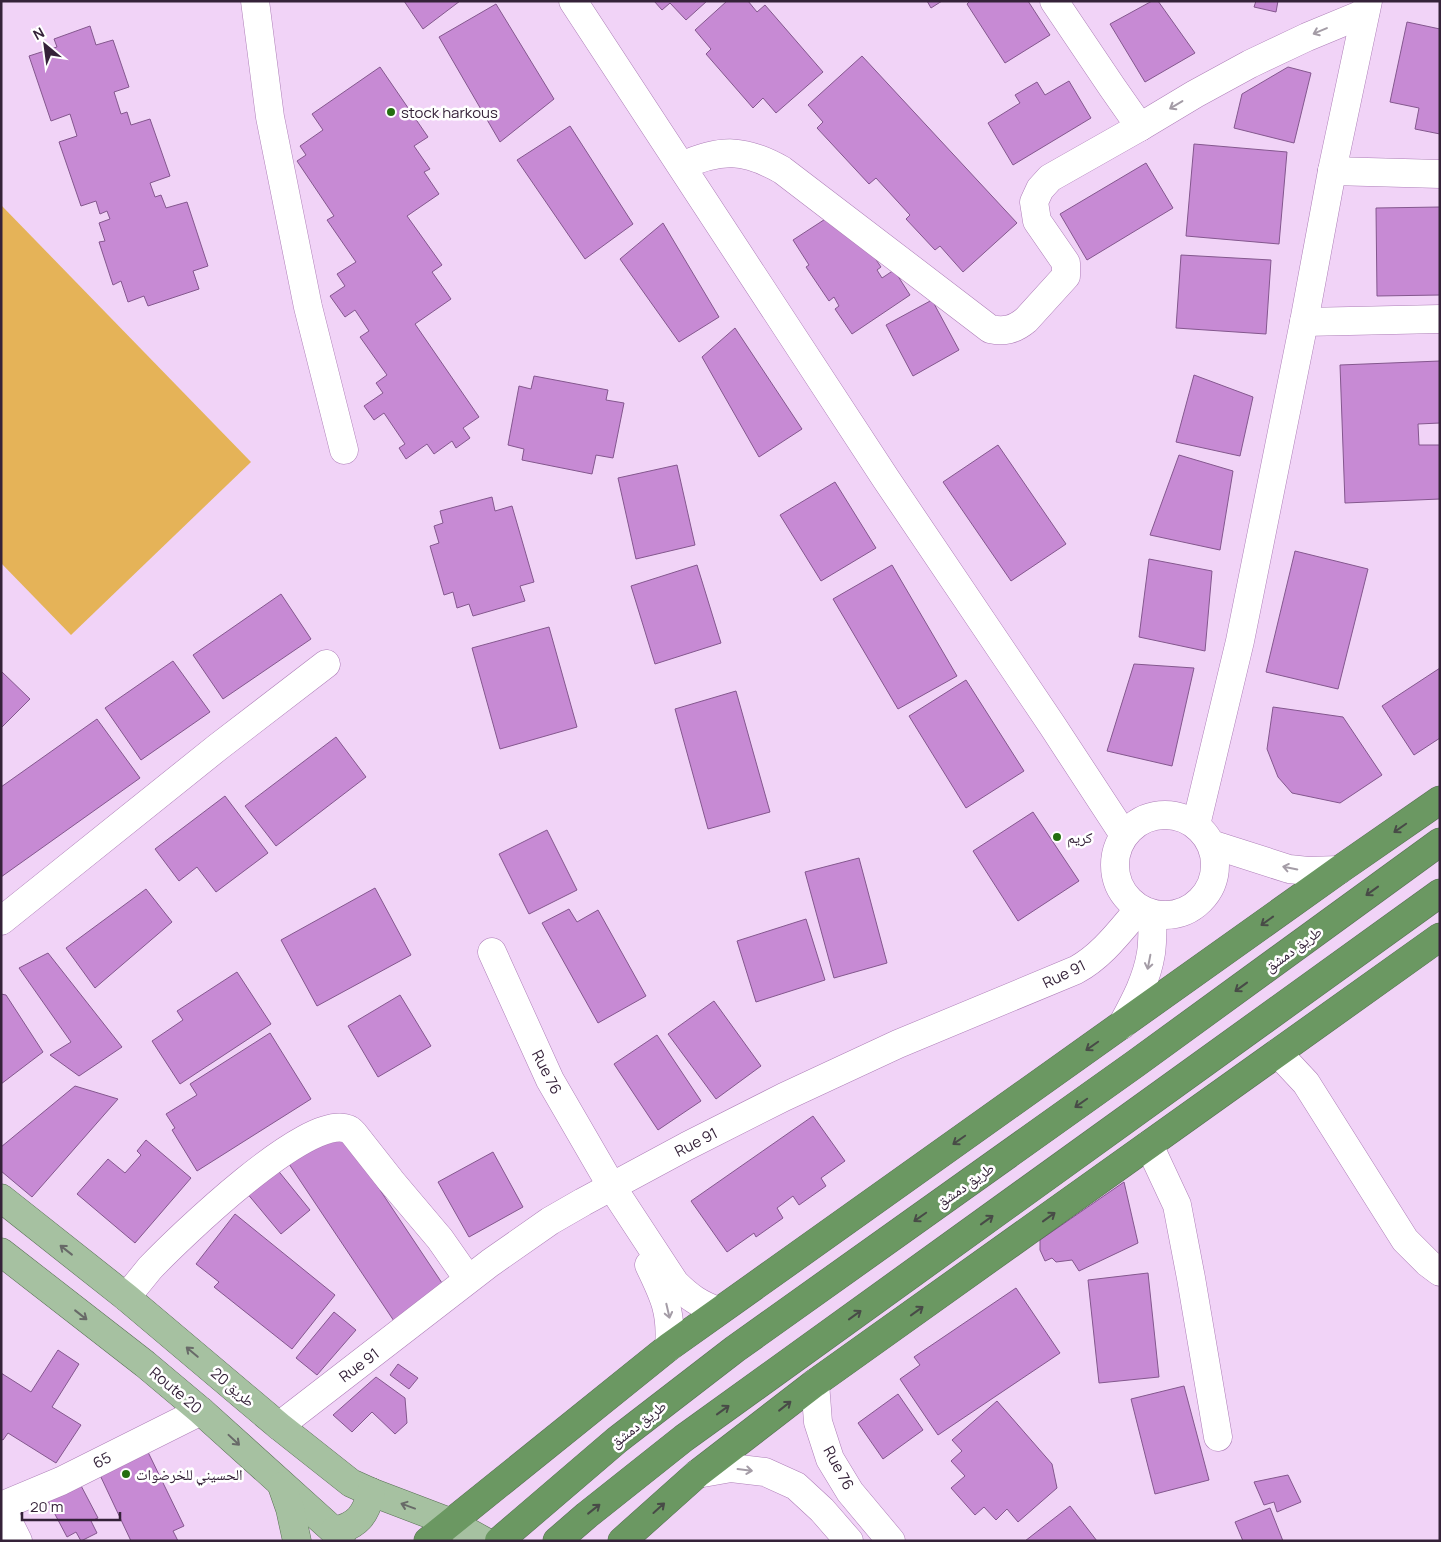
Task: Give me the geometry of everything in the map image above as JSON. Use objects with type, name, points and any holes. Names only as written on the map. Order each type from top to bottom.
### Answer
[{"type":"highway","points":[[428,1541],[718,1311],[1338,870],[1440,800]]},
{"type":"highway","name":"طريق دمشق","points":[[499,1541],[617,1440],[735,1349],[1143,1058],[1440,842]]},
{"type":"highway","points":[[557,1541],[684,1438],[1440,893]]},
{"type":"highway","points":[[622,1541],[697,1474],[815,1383],[1440,937]]},
{"type":"main road","name":"طريق 20","points":[[1,1198],[126,1297],[279,1426],[351,1483],[450,1522],[484,1541]]},
{"type":"main road","name":"Route 20","points":[[1,1252],[145,1364],[233,1438],[337,1536]]},
{"type":"main road","points":[[281,1485],[290,1508],[297,1541]]},
{"type":"main road","points":[[337,1536],[355,1523],[366,1509],[371,1492]]},
{"type":"street","points":[[255,1],[272,126],[308,307],[344,450]]},
{"type":"street","points":[[573,1],[886,479],[1052,725],[1124,836]]},
{"type":"street","points":[[1054,1],[1140,127]]},
{"type":"street","points":[[682,166],[701,157],[722,153],[743,154],[764,160],[782,170],[990,329],[999,331],[1009,330],[1026,320],[1066,276],[1066,263],[1037,221],[1034,202],[1040,190],[1050,178],[1194,94],[1250,64],[1367,7]]},
{"type":"street","points":[[1338,870],[1308,871],[1289,869],[1204,834],[1182,817],[1166,814],[1150,817],[1135,824],[1124,836],[1117,848],[1114,861],[1115,876],[1120,888],[1128,900],[1146,911],[1167,915],[1181,913],[1194,907],[1212,885],[1216,871],[1216,857],[1204,834],[1332,171],[1367,7]]},
{"type":"street","points":[[1332,171],[1440,174]]},
{"type":"street","points":[[1304,322],[1440,319]]},
{"type":"street","points":[[1,921],[218,747],[326,664]]},
{"type":"street","points":[[1122,1025],[1142,988],[1148,971],[1151,951],[1146,911]]},
{"type":"street","name":"Rue 91","points":[[279,1426],[468,1279],[550,1221],[687,1146],[784,1097],[898,1044],[1076,970],[1101,953],[1146,911]]},
{"type":"street","name":"Rue 76","points":[[492,952],[550,1080],[612,1187],[675,1282],[687,1296],[702,1305],[718,1311]]},
{"type":"street","points":[[1278,1053],[1306,1083],[1405,1240],[1416,1253],[1439,1273]]},
{"type":"street","points":[[126,1297],[149,1269],[188,1230],[247,1179],[296,1145],[330,1129],[340,1128],[348,1129],[354,1134],[391,1182],[440,1239],[468,1279]]},
{"type":"street","points":[[1149,1146],[1177,1204],[1218,1437]]},
{"type":"street","name":"Rue 76","points":[[612,1187],[663,1295],[669,1312],[671,1330],[669,1348]]},
{"type":"street","name":"Rue 76","points":[[815,1383],[818,1422],[830,1459],[850,1492],[891,1541]]},
{"type":"street","name":"65","points":[[1,1507],[61,1481],[201,1411]]},
{"type":"street","points":[[697,1474],[731,1468],[765,1472],[796,1486],[822,1510],[848,1540],[873,1519]]},
{"type":"street","points":[[1,1507],[18,1541]]},
{"type":"shaded area","points":[[1,205],[251,462],[71,635],[1,563]]},
{"type":"building","points":[[404,1],[460,1],[423,29]]},
{"type":"building","points":[[654,1],[707,1],[686,20],[670,3],[662,10]]},
{"type":"building","points":[[727,1],[748,1],[757,12],[765,5],[823,72],[776,113],[763,98],[753,108],[706,54],[711,49],[695,30]]},
{"type":"building","points":[[927,1],[942,1],[931,8]]},
{"type":"building","points":[[970,1],[1028,1],[1050,35],[1005,63],[967,4]]},
{"type":"building","points":[[1152,1],[1158,1],[1195,53],[1145,82],[1110,24]]},
{"type":"building","points":[[1256,1],[1278,1],[1276,12],[1254,7]]},
{"type":"building","points":[[496,4],[554,99],[500,142],[439,37]]},
{"type":"building","points":[[1407,22],[1440,29],[1440,134],[1415,129],[1419,108],[1390,102]]},
{"type":"building","points":[[90,26],[96,45],[113,40],[129,87],[114,92],[121,114],[127,112],[131,125],[150,119],[170,176],[150,183],[155,197],[161,195],[166,208],[187,202],[208,266],[193,271],[199,289],[148,306],[144,296],[128,302],[121,281],[113,285],[99,242],[105,241],[99,223],[110,219],[107,211],[100,214],[96,201],[81,206],[59,142],[77,136],[70,114],[51,121],[29,56],[57,47],[54,39]]},
{"type":"building","points":[[862,56],[1017,223],[963,272],[940,246],[935,250],[906,219],[910,215],[876,178],[869,184],[817,128],[823,122],[808,105]]},
{"type":"building","points":[[380,67],[428,137],[414,146],[430,169],[424,172],[439,194],[407,216],[442,265],[432,272],[451,299],[415,324],[479,417],[463,428],[470,438],[456,448],[452,441],[434,454],[427,444],[406,459],[399,448],[405,444],[384,413],[374,420],[364,406],[383,393],[376,383],[387,375],[360,337],[369,331],[355,310],[345,317],[330,296],[345,286],[337,274],[356,262],[327,220],[334,216],[297,161],[306,155],[300,146],[323,130],[312,114]]},
{"type":"building","points":[[1288,67],[1311,73],[1294,143],[1234,128],[1242,94]]},
{"type":"building","points":[[1069,81],[1091,118],[1013,165],[988,123],[1020,103],[1015,95],[1037,82],[1045,95]]},
{"type":"building","points":[[570,126],[633,224],[585,259],[517,160]]},
{"type":"building","points":[[1194,144],[1287,152],[1279,244],[1186,236]]},
{"type":"building","points":[[1146,163],[1173,208],[1087,260],[1060,214]]},
{"type":"building","points":[[1440,207],[1440,295],[1377,296],[1376,208]]},
{"type":"building","points":[[833,214],[849,239],[858,233],[881,267],[877,270],[882,278],[894,270],[910,295],[852,334],[835,309],[839,306],[834,297],[829,301],[806,267],[809,265],[793,240]]},
{"type":"building","points":[[663,223],[719,317],[679,342],[620,259]]},
{"type":"building","points":[[1181,255],[1271,260],[1266,334],[1176,328]]},
{"type":"building","points":[[932,300],[959,350],[913,376],[886,325]]},
{"type":"building","points":[[735,328],[802,429],[759,457],[702,357]]},
{"type":"building","points":[[1440,361],[1440,423],[1418,424],[1419,445],[1440,445],[1440,499],[1345,503],[1340,365]]},
{"type":"building","points":[[1194,375],[1253,397],[1240,456],[1176,442]]},
{"type":"building","points":[[534,376],[608,390],[606,400],[624,403],[613,458],[596,455],[592,474],[522,460],[524,449],[508,445],[519,386],[531,389]]},
{"type":"building","points":[[998,445],[1066,544],[1011,581],[943,482]]},
{"type":"building","points":[[1179,455],[1233,471],[1220,550],[1150,535]]},
{"type":"building","points":[[677,465],[695,545],[636,559],[618,478]]},
{"type":"building","points":[[835,482],[876,548],[821,581],[780,515]]},
{"type":"building","points":[[492,497],[495,511],[512,506],[534,582],[520,586],[525,601],[473,616],[469,604],[457,608],[453,592],[444,595],[430,546],[439,543],[434,526],[443,523],[440,511]]},
{"type":"building","points":[[1295,551],[1368,569],[1338,689],[1266,672]]},
{"type":"building","points":[[1149,559],[1212,571],[1205,651],[1139,637]]},
{"type":"building","points":[[697,565],[721,643],[655,664],[631,586]]},
{"type":"building","points":[[892,565],[957,676],[898,709],[833,599]]},
{"type":"building","points":[[281,594],[311,639],[223,699],[193,655]]},
{"type":"building","points":[[549,627],[577,727],[500,749],[472,648]]},
{"type":"building","points":[[173,661],[210,712],[141,760],[105,708]]},
{"type":"building","points":[[1134,664],[1194,668],[1172,766],[1107,751]]},
{"type":"building","points":[[1440,668],[1440,738],[1414,755],[1382,706]]},
{"type":"building","points":[[1,671],[30,699],[1,728]]},
{"type":"building","points":[[966,680],[1024,771],[966,808],[909,716]]},
{"type":"building","points":[[736,691],[770,812],[708,829],[675,709]]},
{"type":"building","points":[[1273,707],[1343,717],[1382,775],[1340,803],[1292,793],[1278,777],[1267,749]]},
{"type":"building","points":[[97,719],[140,778],[1,877],[1,787]]},
{"type":"building","points":[[336,737],[366,777],[276,846],[245,806]]},
{"type":"building","points":[[225,796],[268,853],[216,892],[197,867],[179,881],[155,849]]},
{"type":"building","points":[[1033,812],[1079,881],[1018,921],[973,851]]},
{"type":"building","points":[[547,830],[577,890],[529,914],[499,854]]},
{"type":"building","points":[[859,858],[887,963],[834,978],[805,872]]},
{"type":"building","points":[[375,888],[411,955],[317,1006],[281,940]]},
{"type":"building","points":[[146,889],[172,922],[95,988],[66,948]]},
{"type":"building","points":[[569,909],[577,922],[598,910],[646,996],[598,1023],[542,923]]},
{"type":"building","points":[[806,919],[825,980],[756,1002],[737,941]]},
{"type":"building","points":[[48,953],[122,1047],[79,1076],[50,1055],[71,1042],[19,968]]},
{"type":"building","points":[[237,972],[271,1024],[180,1084],[152,1041],[183,1020],[177,1011]]},
{"type":"building","points":[[1,994],[6,995],[43,1052],[1,1084]]},
{"type":"building","points":[[400,995],[431,1046],[378,1077],[348,1026]]},
{"type":"building","points":[[714,1001],[761,1066],[716,1099],[668,1034]]},
{"type":"building","points":[[270,1033],[311,1099],[197,1171],[172,1130],[175,1128],[166,1114],[197,1095],[190,1084]]},
{"type":"building","points":[[657,1035],[701,1101],[658,1130],[614,1064]]},
{"type":"building","points":[[75,1086],[118,1099],[32,1197],[1,1171],[1,1147]]},
{"type":"building","points":[[813,1116],[845,1161],[821,1178],[826,1186],[799,1205],[793,1196],[777,1208],[783,1218],[756,1237],[754,1233],[727,1252],[691,1201]]},
{"type":"building","points":[[340,1130],[446,1289],[396,1324],[289,1164]]},
{"type":"building","points":[[146,1140],[191,1178],[135,1243],[77,1194],[108,1159],[125,1173],[141,1155],[137,1151]]},
{"type":"building","points":[[493,1152],[523,1207],[469,1237],[438,1182]]},
{"type":"building","points":[[276,1168],[310,1210],[281,1234],[246,1192]]},
{"type":"building","points":[[1124,1182],[1138,1243],[1079,1271],[1072,1260],[1056,1262],[1052,1258],[1045,1261],[1040,1250],[1040,1240]]},
{"type":"building","points":[[235,1214],[335,1295],[292,1349],[214,1287],[219,1282],[196,1264]]},
{"type":"building","points":[[1148,1273],[1159,1377],[1099,1383],[1088,1280]]},
{"type":"building","points":[[1016,1288],[1060,1353],[938,1435],[900,1379],[920,1365],[914,1357]]},
{"type":"building","points":[[334,1312],[356,1330],[317,1375],[296,1358]]},
{"type":"building","points":[[58,1350],[79,1364],[52,1407],[81,1425],[56,1463],[8,1433],[3,1440],[1,1439],[1,1373],[31,1392]]},
{"type":"building","points":[[398,1364],[418,1378],[409,1389],[390,1375]]},
{"type":"building","points":[[376,1377],[405,1398],[407,1423],[395,1434],[372,1412],[352,1432],[333,1415]]},
{"type":"building","points":[[1184,1386],[1209,1480],[1155,1494],[1131,1399]]},
{"type":"building","points":[[898,1394],[923,1430],[883,1459],[858,1423]]},
{"type":"building","points":[[997,1401],[1052,1464],[1057,1488],[1018,1522],[1007,1509],[996,1520],[984,1507],[975,1515],[951,1488],[965,1476],[951,1461],[962,1451],[952,1440]]},
{"type":"building","points":[[147,1450],[184,1526],[173,1531],[178,1541],[131,1541],[99,1473]]},
{"type":"building","points":[[1288,1475],[1301,1502],[1277,1512],[1274,1502],[1264,1505],[1254,1482]]},
{"type":"building","points":[[78,1480],[98,1518],[91,1521],[97,1533],[81,1541],[76,1532],[67,1537],[48,1501]]},
{"type":"building","points":[[1070,1506],[1097,1541],[1025,1541]]},
{"type":"building","points":[[1270,1508],[1283,1541],[1243,1541],[1235,1522]]},
{"type":"place","name":"stock harkous","points":[[391,112]]},
{"type":"place","name":"كريم","points":[[1057,837]]},
{"type":"place","name":"الحسيني للخرضوات","points":[[126,1474]]}]
